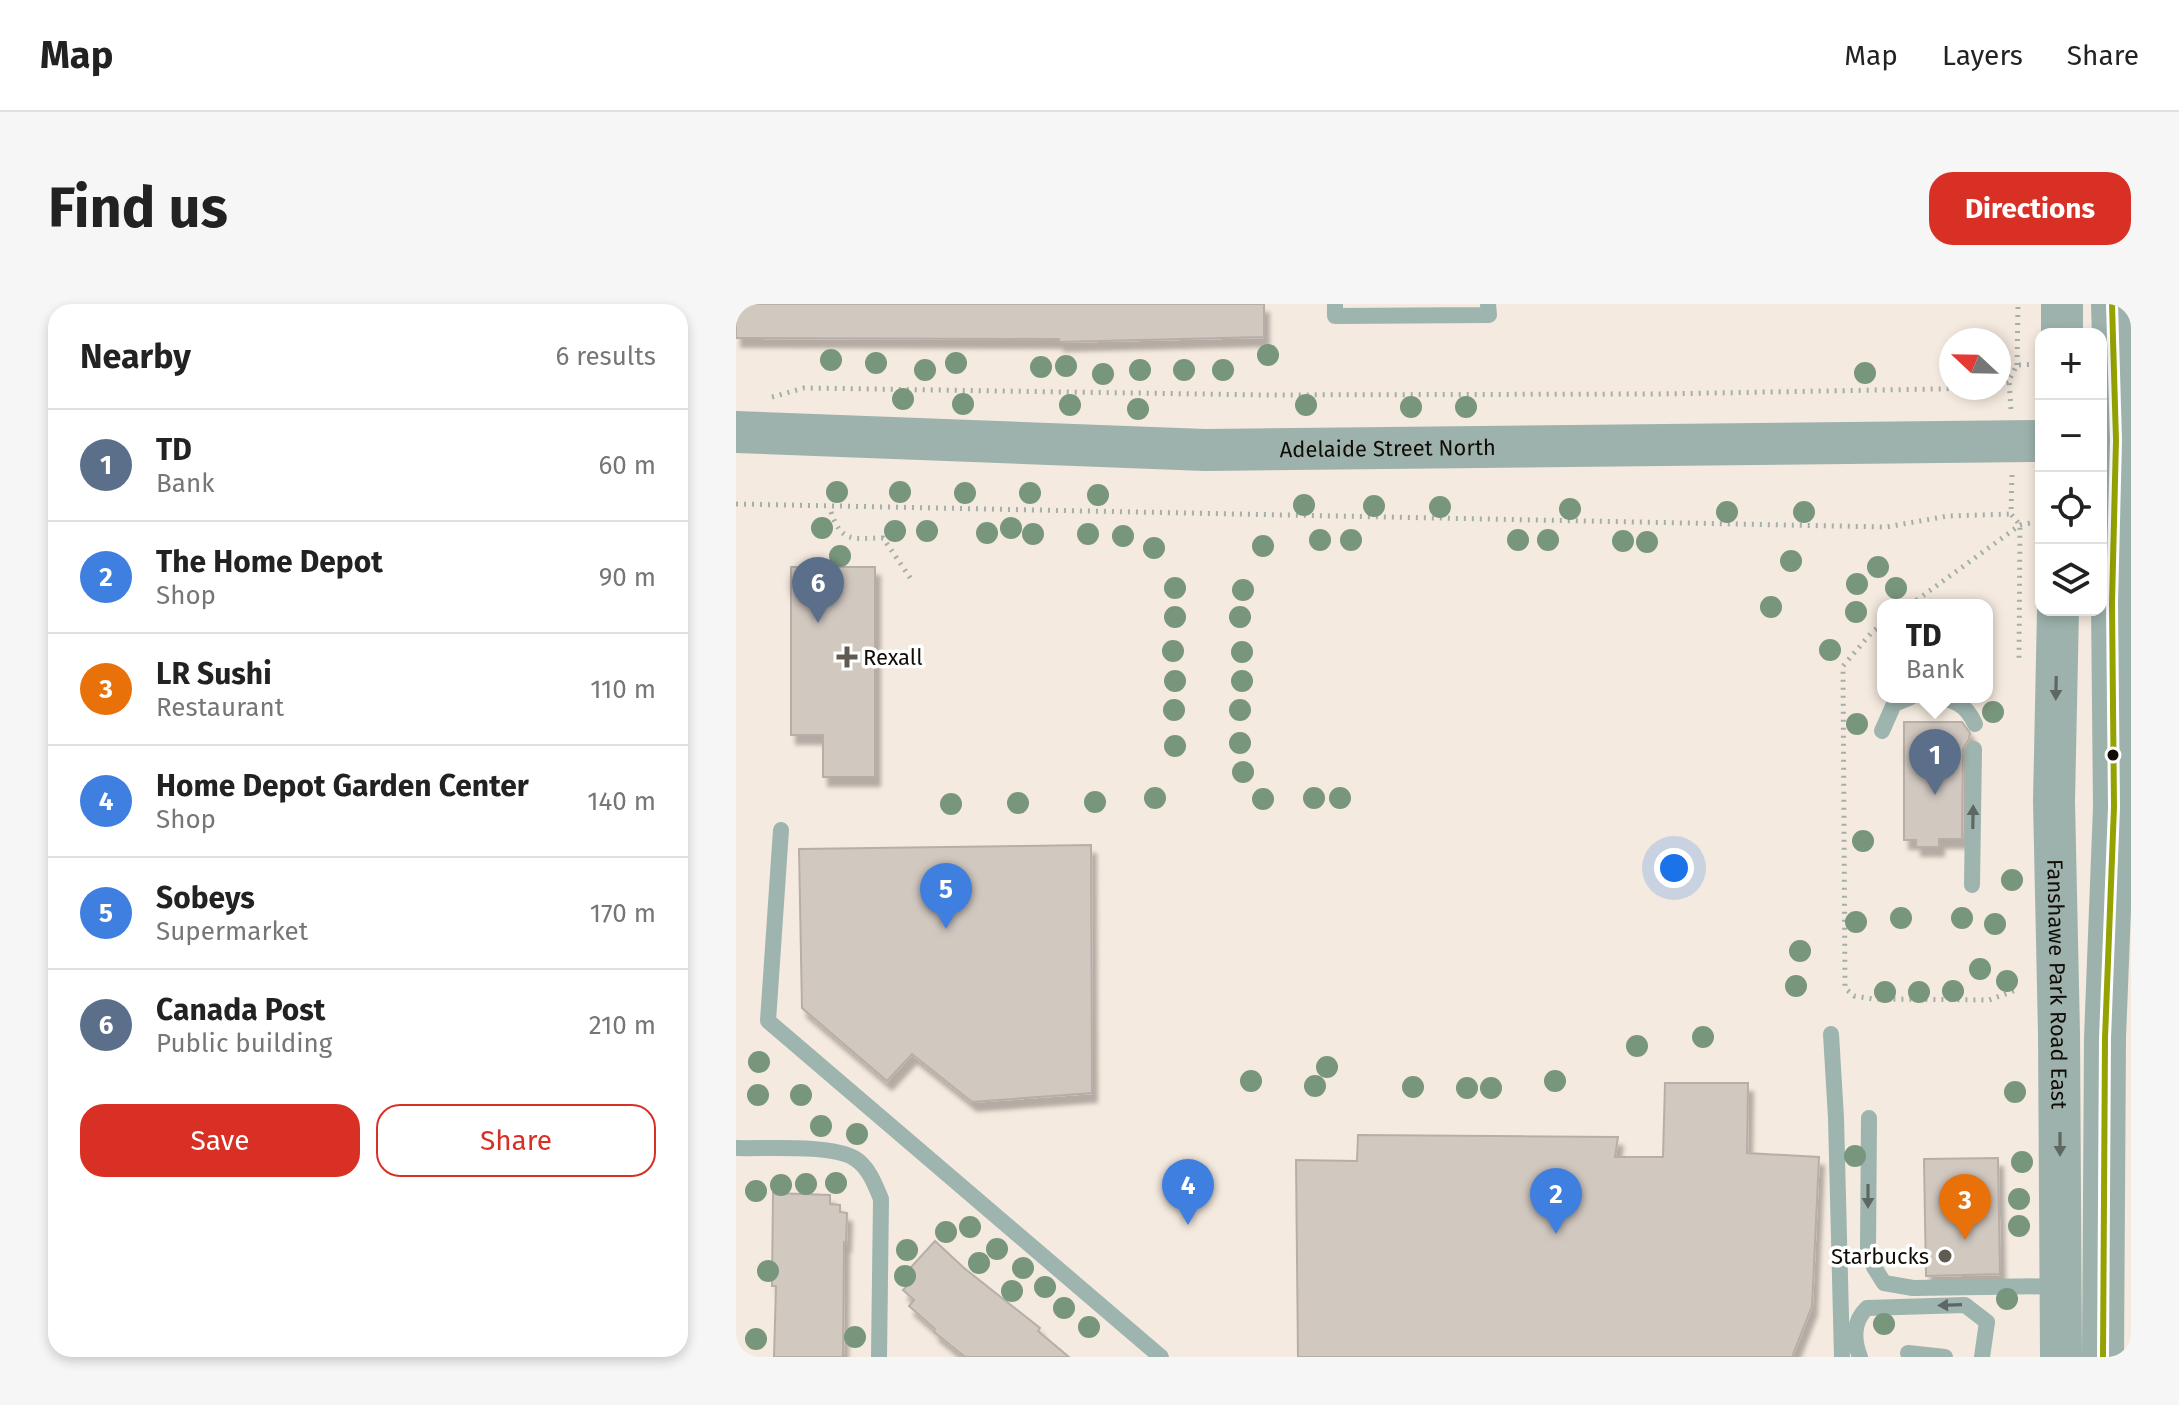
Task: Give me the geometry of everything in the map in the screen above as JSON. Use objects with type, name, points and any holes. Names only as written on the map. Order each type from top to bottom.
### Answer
[{"type":"main road","points":[[2054,328],[2062,304]]},
{"type":"main road","name":"Fanshawe Park Road East","points":[[2103,1357],[2112,1039],[2114,807],[2112,603],[2116,440],[2112,304]]},
{"type":"main road","name":"Adelaide Street North","points":[[747,417],[1205,450],[2035,441]]},
{"type":"main road","name":"Fanshawe Park Road East","points":[[2058,616],[2054,801],[2061,1357]]},
{"type":"lane","points":[[1335,304],[1335,316],[1489,315],[1488,304]]},
{"type":"lane","points":[[1882,731],[1896,703]]},
{"type":"lane","points":[[1958,703],[1969,709],[1975,724]]},
{"type":"lane","points":[[1972,885],[1974,749]]},
{"type":"lane","points":[[781,830],[768,1021],[1161,1357]]},
{"type":"lane","points":[[1831,1034],[1842,1357]]},
{"type":"lane","points":[[1869,1118],[1868,1248],[1874,1267],[1884,1283],[1913,1288],[2061,1286]]},
{"type":"lane","points":[[736,1148],[838,1151],[856,1159],[872,1177],[881,1199],[879,1350],[895,1357]]},
{"type":"lane","points":[[1860,1357],[1856,1326],[1867,1308],[1965,1305],[1987,1322],[1982,1357]]},
{"type":"lane","points":[[1908,1353],[1945,1357]]},
{"type":"path","points":[[2011,376],[2017,365],[2018,304]]},
{"type":"path","points":[[2017,365],[2035,358]]},
{"type":"path","points":[[747,417],[804,388],[1264,395],[1672,394],[1939,388]]},
{"type":"path","points":[[2012,499],[2011,514],[2020,525],[2019,666]]},
{"type":"path","points":[[736,504],[1886,527],[1948,516],[2011,514]]},
{"type":"path","points":[[831,512],[837,529],[843,535],[883,538],[913,582]]},
{"type":"path","points":[[1918,599],[2020,525],[2035,521]]},
{"type":"path","points":[[1877,628],[1843,666],[1845,988],[1854,996],[1873,999],[1989,1000],[2016,990]]},
{"type":"building","points":[[736,304],[1264,304],[1264,337],[1059,342],[1059,339],[736,338]]},
{"type":"building","points":[[791,567],[875,567],[875,777],[823,777],[823,735],[791,735]]},
{"type":"building","points":[[1904,722],[1962,722],[1970,733],[1963,749],[1962,839],[1939,839],[1939,847],[1916,847],[1916,840],[1904,840]]},
{"type":"building","points":[[1091,845],[1092,1093],[972,1102],[912,1054],[887,1081],[802,1008],[799,849]]},
{"type":"building","points":[[1665,1083],[1748,1083],[1747,1153],[1819,1157],[1812,1306],[1792,1357],[1298,1357],[1296,1160],[1357,1161],[1358,1135],[1618,1137],[1615,1157],[1663,1157]]},
{"type":"building","points":[[1998,1158],[2000,1274],[1926,1276],[1924,1159]]},
{"type":"building","points":[[773,1193],[830,1195],[830,1204],[840,1205],[840,1212],[847,1213],[843,1357],[774,1357],[776,1286],[772,1286]]},
{"type":"building","points":[[935,1241],[1040,1328],[1038,1331],[1069,1357],[965,1357],[934,1332],[935,1329],[909,1306],[914,1300],[903,1290],[909,1284],[902,1277]]},
{"type":"transit line","points":[[2103,1357],[2105,1038],[2114,807],[2112,603],[2116,440],[2112,304]]},
{"type":"place","name":"Canada Post","points":[[818,623]]},
{"type":"place","name":"Rexall","points":[[847,657]]},
{"type":"place","name":"TD","points":[[1935,795]]},
{"type":"place","name":"Sobeys","points":[[946,929]]},
{"type":"place","name":"Home Depot Garden Center","points":[[1188,1225]]},
{"type":"place","name":"The Home Depot","points":[[1556,1234]]},
{"type":"place","name":"LR Sushi","points":[[1965,1240]]},
{"type":"place","name":"Starbucks","points":[[1945,1256]]}]
